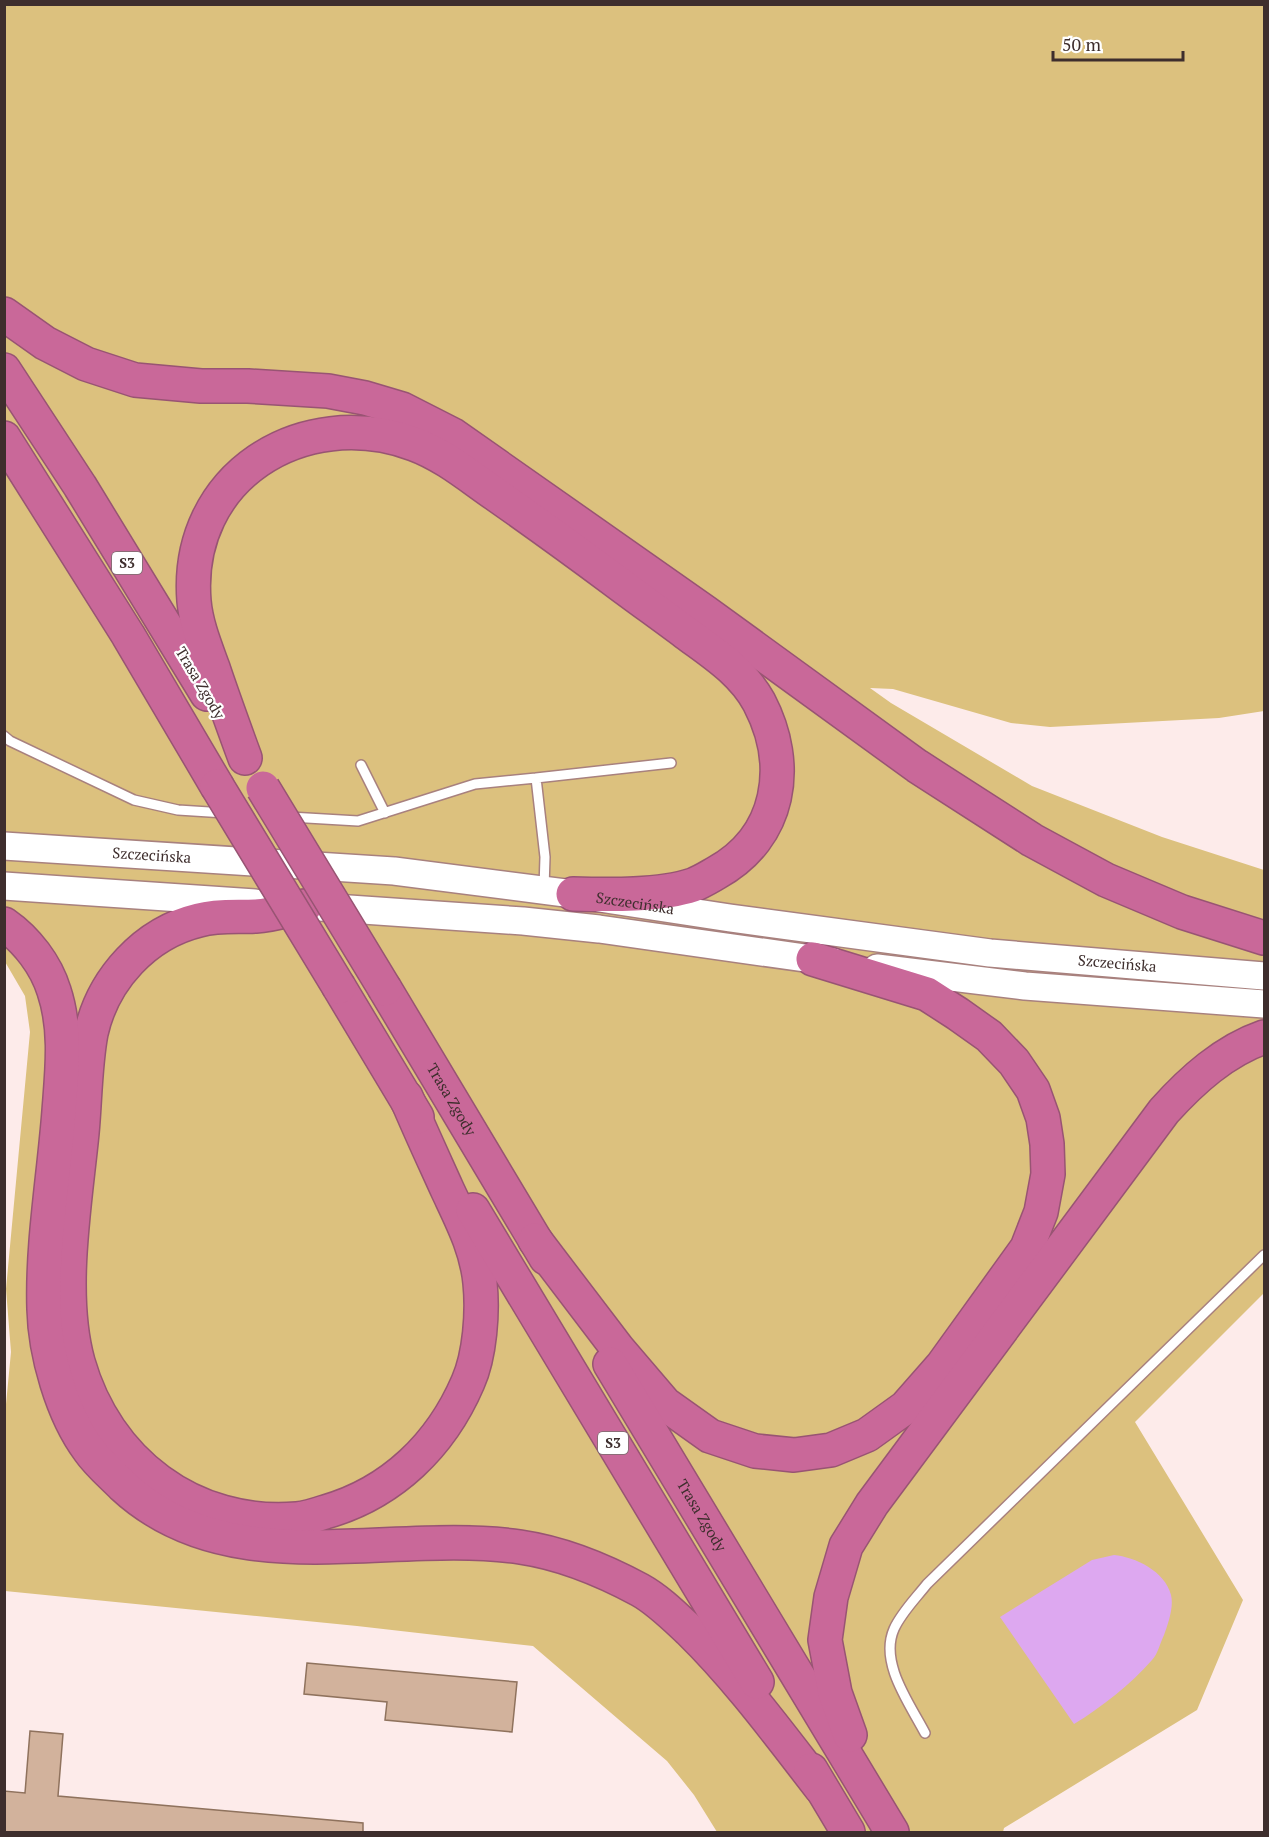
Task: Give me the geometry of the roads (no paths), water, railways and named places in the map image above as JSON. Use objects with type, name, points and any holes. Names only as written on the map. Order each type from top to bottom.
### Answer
[{"type":"highway","points":[[4,314],[45,343],[86,364],[135,380],[201,386],[258,386],[328,391],[365,398],[402,409],[453,435],[705,612],[916,766],[1022,834],[1106,880],[1182,912],[1264,938]]},
{"type":"highway","name":"Trasa Zgody","points":[[4,370],[80,486],[245,758],[258,806],[385,989],[893,1833]]},
{"type":"highway","points":[[245,758],[200,632],[194,603],[196,558],[210,516],[226,491],[246,470],[270,452],[297,440],[326,433],[356,431],[386,435],[417,445],[445,459],[468,475],[734,668],[758,701],[774,740],[778,769],[771,811],[748,849],[727,866],[694,885],[677,888],[631,894],[559,892]]},
{"type":"highway","name":"S3","points":[[4,438],[49,506],[848,1833]]},
{"type":"highway","points":[[4,452],[49,506]]},
{"type":"highway","points":[[306,906],[259,916],[223,916],[200,920],[182,925],[157,938],[132,958],[116,976],[104,996],[92,1033],[70,1255],[72,1331],[77,1359],[97,1411],[113,1438],[142,1469],[186,1498],[234,1515],[268,1520],[301,1519],[351,1505],[388,1484],[430,1447],[451,1416],[470,1379],[480,1332],[480,1283],[472,1243],[406,1097]]},
{"type":"highway","points":[[4,924],[26,942],[42,965],[54,991],[60,1013],[63,1058],[49,1215],[44,1310],[47,1344],[58,1389],[87,1448],[104,1468],[138,1499],[162,1515],[212,1535],[247,1543],[288,1547],[451,1542],[521,1547],[570,1560],[611,1576],[644,1592],[672,1614],[707,1648],[821,1788]]},
{"type":"highway","points":[[535,1240],[618,1350],[665,1404],[710,1436],[755,1451],[794,1455],[831,1450],[867,1436],[906,1407],[942,1366],[1027,1248],[1041,1212],[1048,1174],[1043,1118],[1033,1090],[1014,1062],[989,1036],[958,1014],[927,994],[813,959]]},
{"type":"highway","points":[[893,1833],[846,1725],[836,1693],[825,1640],[831,1597],[846,1546],[872,1504],[1164,1111],[1181,1092],[1217,1062],[1254,1040],[1264,1037]]},
{"type":"main road","name":"Szczecińska","points":[[4,846],[394,872],[559,892],[979,952],[1264,976]]},
{"type":"main road","name":"Szczecińska","points":[[4,886],[579,927],[1025,986],[1264,1004]]},
{"type":"lane","points":[[4,736],[10,741],[134,800],[178,810],[258,806],[358,821],[475,784],[671,763]]},
{"type":"lane","points":[[361,765],[385,813]]},
{"type":"lane","points":[[536,778],[545,857],[559,892]]},
{"type":"lane","points":[[925,1733],[894,1673],[890,1646],[894,1629],[903,1614],[927,1584],[1264,1255]]}]
